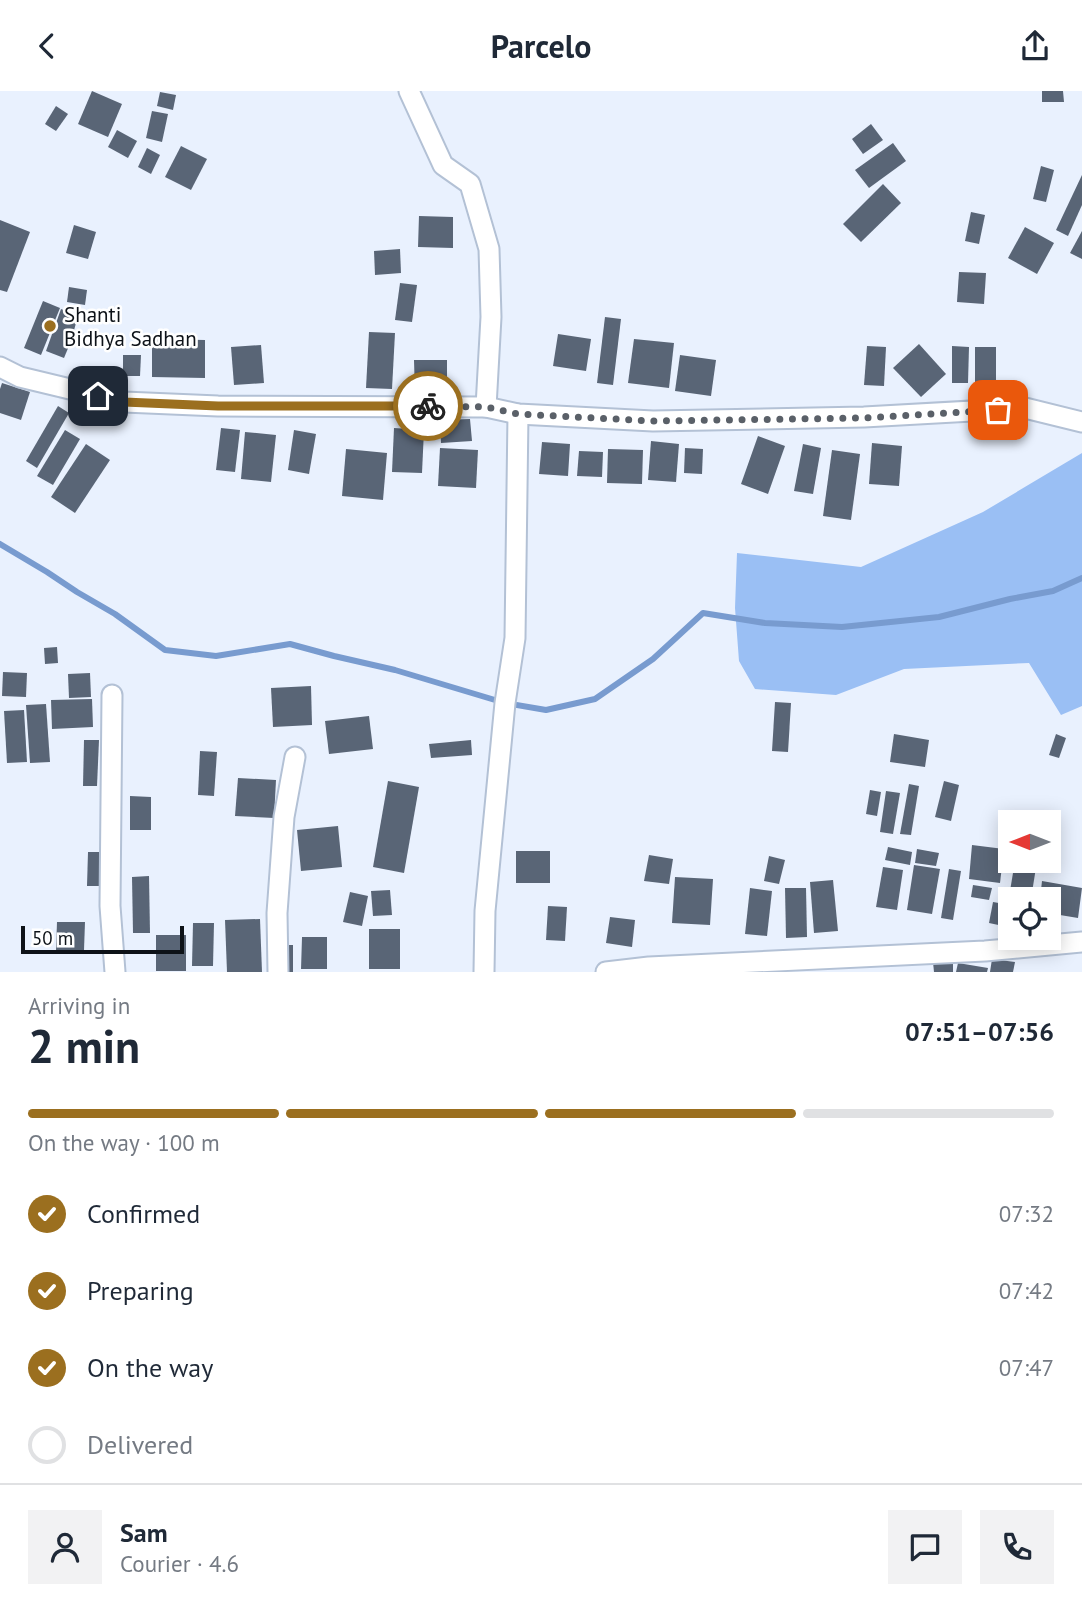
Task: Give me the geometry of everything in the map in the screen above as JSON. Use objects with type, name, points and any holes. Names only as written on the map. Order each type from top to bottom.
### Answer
[{"type":"street","points":[[409,91],[443,165],[470,184],[489,249],[491,317],[486,407]]},
{"type":"street","points":[[0,367],[20,377],[124,402],[232,406],[486,407],[518,414],[653,421],[864,418],[1025,408],[1082,422]]},
{"type":"street","points":[[484,972],[485,911],[505,703],[515,638],[518,414]]},
{"type":"street","points":[[112,695],[110,906],[115,972]]},
{"type":"street","points":[[278,972],[277,913],[284,817],[295,757]]},
{"type":"street","points":[[606,972],[649,967],[985,951],[1082,942]]},
{"type":"shaded area","points":[[1082,453],[1082,706],[1061,715],[1029,663],[904,669],[836,695],[755,689],[739,661],[735,608],[737,553],[861,567],[983,512]]},
{"type":"building","points":[[92,91],[122,104],[108,137],[78,124]]},
{"type":"building","points":[[1042,91],[1063,91],[1064,102],[1042,102]]},
{"type":"building","points":[[160,92],[176,95],[173,110],[157,106]]},
{"type":"building","points":[[56,106],[68,114],[56,131],[45,124]]},
{"type":"building","points":[[152,111],[168,114],[162,142],[146,138]]},
{"type":"building","points":[[871,124],[883,140],[863,154],[852,139]]},
{"type":"building","points":[[117,130],[137,141],[128,158],[108,147]]},
{"type":"building","points":[[893,143],[906,161],[869,188],[855,170]]},
{"type":"building","points":[[181,146],[207,159],[191,190],[165,177]]},
{"type":"building","points":[[147,148],[160,155],[151,174],[138,167]]},
{"type":"building","points":[[1041,166],[1054,170],[1046,202],[1033,199]]},
{"type":"building","points":[[1082,175],[1082,205],[1068,236],[1056,230]]},
{"type":"building","points":[[883,184],[901,203],[861,242],[843,224]]},
{"type":"building","points":[[971,212],[985,215],[979,244],[965,241]]},
{"type":"building","points":[[419,216],[453,217],[453,248],[418,247]]},
{"type":"building","points":[[0,220],[30,232],[7,292],[0,290]]},
{"type":"building","points":[[74,225],[96,232],[88,259],[66,253]]},
{"type":"building","points":[[1025,227],[1054,243],[1037,274],[1008,258]]},
{"type":"building","points":[[1082,231],[1082,259],[1070,253]]},
{"type":"building","points":[[400,249],[401,273],[375,275],[374,251]]},
{"type":"building","points":[[959,272],[986,273],[984,304],[957,302]]},
{"type":"building","points":[[400,283],[417,285],[412,322],[395,320]]},
{"type":"building","points":[[69,287],[87,290],[85,305],[67,302]]},
{"type":"building","points":[[43,301],[60,308],[41,355],[24,348]]},
{"type":"building","points":[[61,309],[78,316],[64,358],[46,351]]},
{"type":"building","points":[[605,317],[621,319],[613,385],[597,383]]},
{"type":"building","points":[[369,332],[395,333],[392,389],[366,388]]},
{"type":"building","points":[[558,334],[591,339],[586,371],[553,366]]},
{"type":"building","points":[[152,339],[205,340],[205,378],[152,377]]},
{"type":"building","points":[[634,339],[674,343],[669,388],[628,383]]},
{"type":"building","points":[[919,344],[946,374],[921,397],[893,368]]},
{"type":"building","points":[[261,345],[264,383],[234,385],[231,347]]},
{"type":"building","points":[[867,346],[886,347],[884,386],[864,385]]},
{"type":"building","points":[[952,346],[969,347],[968,383],[952,383]]},
{"type":"building","points":[[975,347],[996,347],[996,386],[975,386]]},
{"type":"building","points":[[123,355],[141,355],[140,376],[123,376]]},
{"type":"building","points":[[680,355],[716,360],[711,396],[675,391]]},
{"type":"building","points":[[414,360],[447,360],[447,392],[415,393]]},
{"type":"building","points":[[2,383],[30,392],[21,420],[0,413]]},
{"type":"building","points":[[58,406],[69,413],[37,468],[26,461]]},
{"type":"building","points":[[470,419],[472,441],[441,443],[440,420]]},
{"type":"building","points":[[221,428],[240,430],[235,472],[216,470]]},
{"type":"building","points":[[394,428],[424,430],[422,473],[392,472]]},
{"type":"building","points":[[65,430],[80,439],[53,485],[37,476]]},
{"type":"building","points":[[294,430],[316,434],[309,474],[288,470]]},
{"type":"building","points":[[245,432],[276,435],[271,482],[241,479]]},
{"type":"building","points":[[758,436],[785,446],[768,494],[741,484]]},
{"type":"building","points":[[651,441],[679,444],[676,482],[648,480]]},
{"type":"building","points":[[542,442],[570,444],[568,476],[539,474]]},
{"type":"building","points":[[872,443],[902,446],[899,486],[869,484]]},
{"type":"building","points":[[86,444],[110,460],[75,513],[51,497]]},
{"type":"building","points":[[803,444],[821,448],[813,494],[794,491]]},
{"type":"building","points":[[440,448],[478,450],[476,488],[438,486]]},
{"type":"building","points":[[685,448],[703,449],[702,474],[684,473]]},
{"type":"building","points":[[346,449],[387,453],[383,500],[342,496]]},
{"type":"building","points":[[608,449],[643,450],[642,484],[607,483]]},
{"type":"building","points":[[832,450],[860,454],[851,520],[823,516]]},
{"type":"building","points":[[579,451],[603,452],[602,477],[577,476]]},
{"type":"building","points":[[57,647],[58,663],[45,664],[44,648]]},
{"type":"building","points":[[3,672],[27,673],[26,697],[2,696]]},
{"type":"building","points":[[90,673],[91,697],[69,698],[68,674]]},
{"type":"building","points":[[311,686],[312,725],[273,727],[271,688]]},
{"type":"building","points":[[92,699],[93,727],[52,729],[51,700]]},
{"type":"building","points":[[775,702],[791,703],[788,752],[772,751]]},
{"type":"building","points":[[46,704],[50,762],[30,763],[26,705]]},
{"type":"building","points":[[24,710],[27,762],[7,763],[4,711]]},
{"type":"building","points":[[369,716],[373,749],[329,754],[325,721]]},
{"type":"building","points":[[894,734],[929,740],[925,767],[890,762]]},
{"type":"building","points":[[1056,734],[1066,738],[1059,758],[1049,755]]},
{"type":"building","points":[[84,740],[99,740],[97,786],[83,786]]},
{"type":"building","points":[[471,740],[472,755],[431,758],[429,744]]},
{"type":"building","points":[[200,751],[217,752],[214,796],[198,795]]},
{"type":"building","points":[[238,778],[276,780],[274,818],[235,816]]},
{"type":"building","points":[[388,781],[419,787],[404,873],[373,867]]},
{"type":"building","points":[[944,781],[959,785],[951,821],[935,817]]},
{"type":"building","points":[[909,784],[919,786],[911,835],[900,834]]},
{"type":"building","points":[[870,790],[881,792],[877,816],[866,814]]},
{"type":"building","points":[[886,791],[900,793],[893,834],[880,832]]},
{"type":"building","points":[[130,796],[151,797],[151,830],[130,830]]},
{"type":"building","points":[[338,826],[342,867],[301,871],[297,830]]},
{"type":"building","points":[[972,845],[998,848],[1000,883],[969,879]]},
{"type":"building","points":[[888,847],[912,852],[910,865],[885,860]]},
{"type":"building","points":[[917,849],[939,853],[936,866],[915,863]]},
{"type":"building","points":[[516,851],[550,851],[550,883],[516,883]]},
{"type":"building","points":[[88,852],[102,852],[102,886],[87,886]]},
{"type":"building","points":[[649,855],[673,859],[669,884],[644,881]]},
{"type":"building","points":[[769,856],[785,860],[779,884],[764,881]]},
{"type":"building","points":[[914,865],[940,869],[932,914],[907,910]]},
{"type":"building","points":[[883,867],[903,870],[897,910],[876,907]]},
{"type":"building","points":[[949,869],[961,871],[953,920],[941,918]]},
{"type":"building","points":[[1013,873],[1035,873],[1033,887],[1011,887]]},
{"type":"building","points":[[149,876],[150,933],[133,933],[132,877]]},
{"type":"building","points":[[675,877],[713,879],[710,925],[672,923]]},
{"type":"building","points":[[833,880],[838,931],[814,933],[810,882]]},
{"type":"building","points":[[1042,881],[1082,888],[1078,918],[1061,915],[1061,887],[1041,887]]},
{"type":"building","points":[[973,885],[992,888],[989,900],[971,897]]},
{"type":"building","points":[[750,888],[772,891],[767,936],[745,934]]},
{"type":"building","points":[[785,888],[806,888],[807,937],[786,938]]},
{"type":"building","points":[[390,890],[392,915],[373,916],[371,891]]},
{"type":"building","points":[[350,892],[368,896],[362,926],[343,922]]},
{"type":"building","points":[[993,902],[998,903],[998,925],[989,923]]},
{"type":"building","points":[[548,906],[567,907],[565,941],[546,940]]},
{"type":"building","points":[[610,917],[635,920],[632,947],[606,943]]},
{"type":"building","points":[[260,919],[262,972],[227,972],[225,920]]},
{"type":"building","points":[[57,922],[85,922],[84,950],[56,950]]},
{"type":"building","points":[[193,923],[214,923],[213,966],[192,966]]},
{"type":"building","points":[[369,929],[400,929],[400,969],[369,969]]},
{"type":"building","points":[[156,935],[186,935],[186,971],[156,971]]},
{"type":"building","points":[[302,937],[327,937],[327,969],[301,969]]},
{"type":"building","points":[[281,945],[293,945],[293,972],[281,972]]},
{"type":"building","points":[[992,959],[1015,962],[1013,972],[990,972]]},
{"type":"building","points":[[933,962],[953,962],[953,972],[934,972]]},
{"type":"building","points":[[958,963],[988,968],[987,972],[956,972]]},
{"type":"waterway","points":[[0,544],[115,614],[165,650],[216,656],[290,644],[395,670],[505,703],[546,710],[595,699],[653,659],[703,613],[765,623],[842,627],[939,617],[1053,591],[1082,578]]},
{"type":"way so far","points":[[428,406],[486,407],[518,414],[653,421],[864,418],[998,410]]},
{"type":"place","name":"Shanti Bidhya Sadhan","points":[[50,326]]},
{"type":"route","points":[[98,396],[124,402],[218,406],[428,406]]}]
